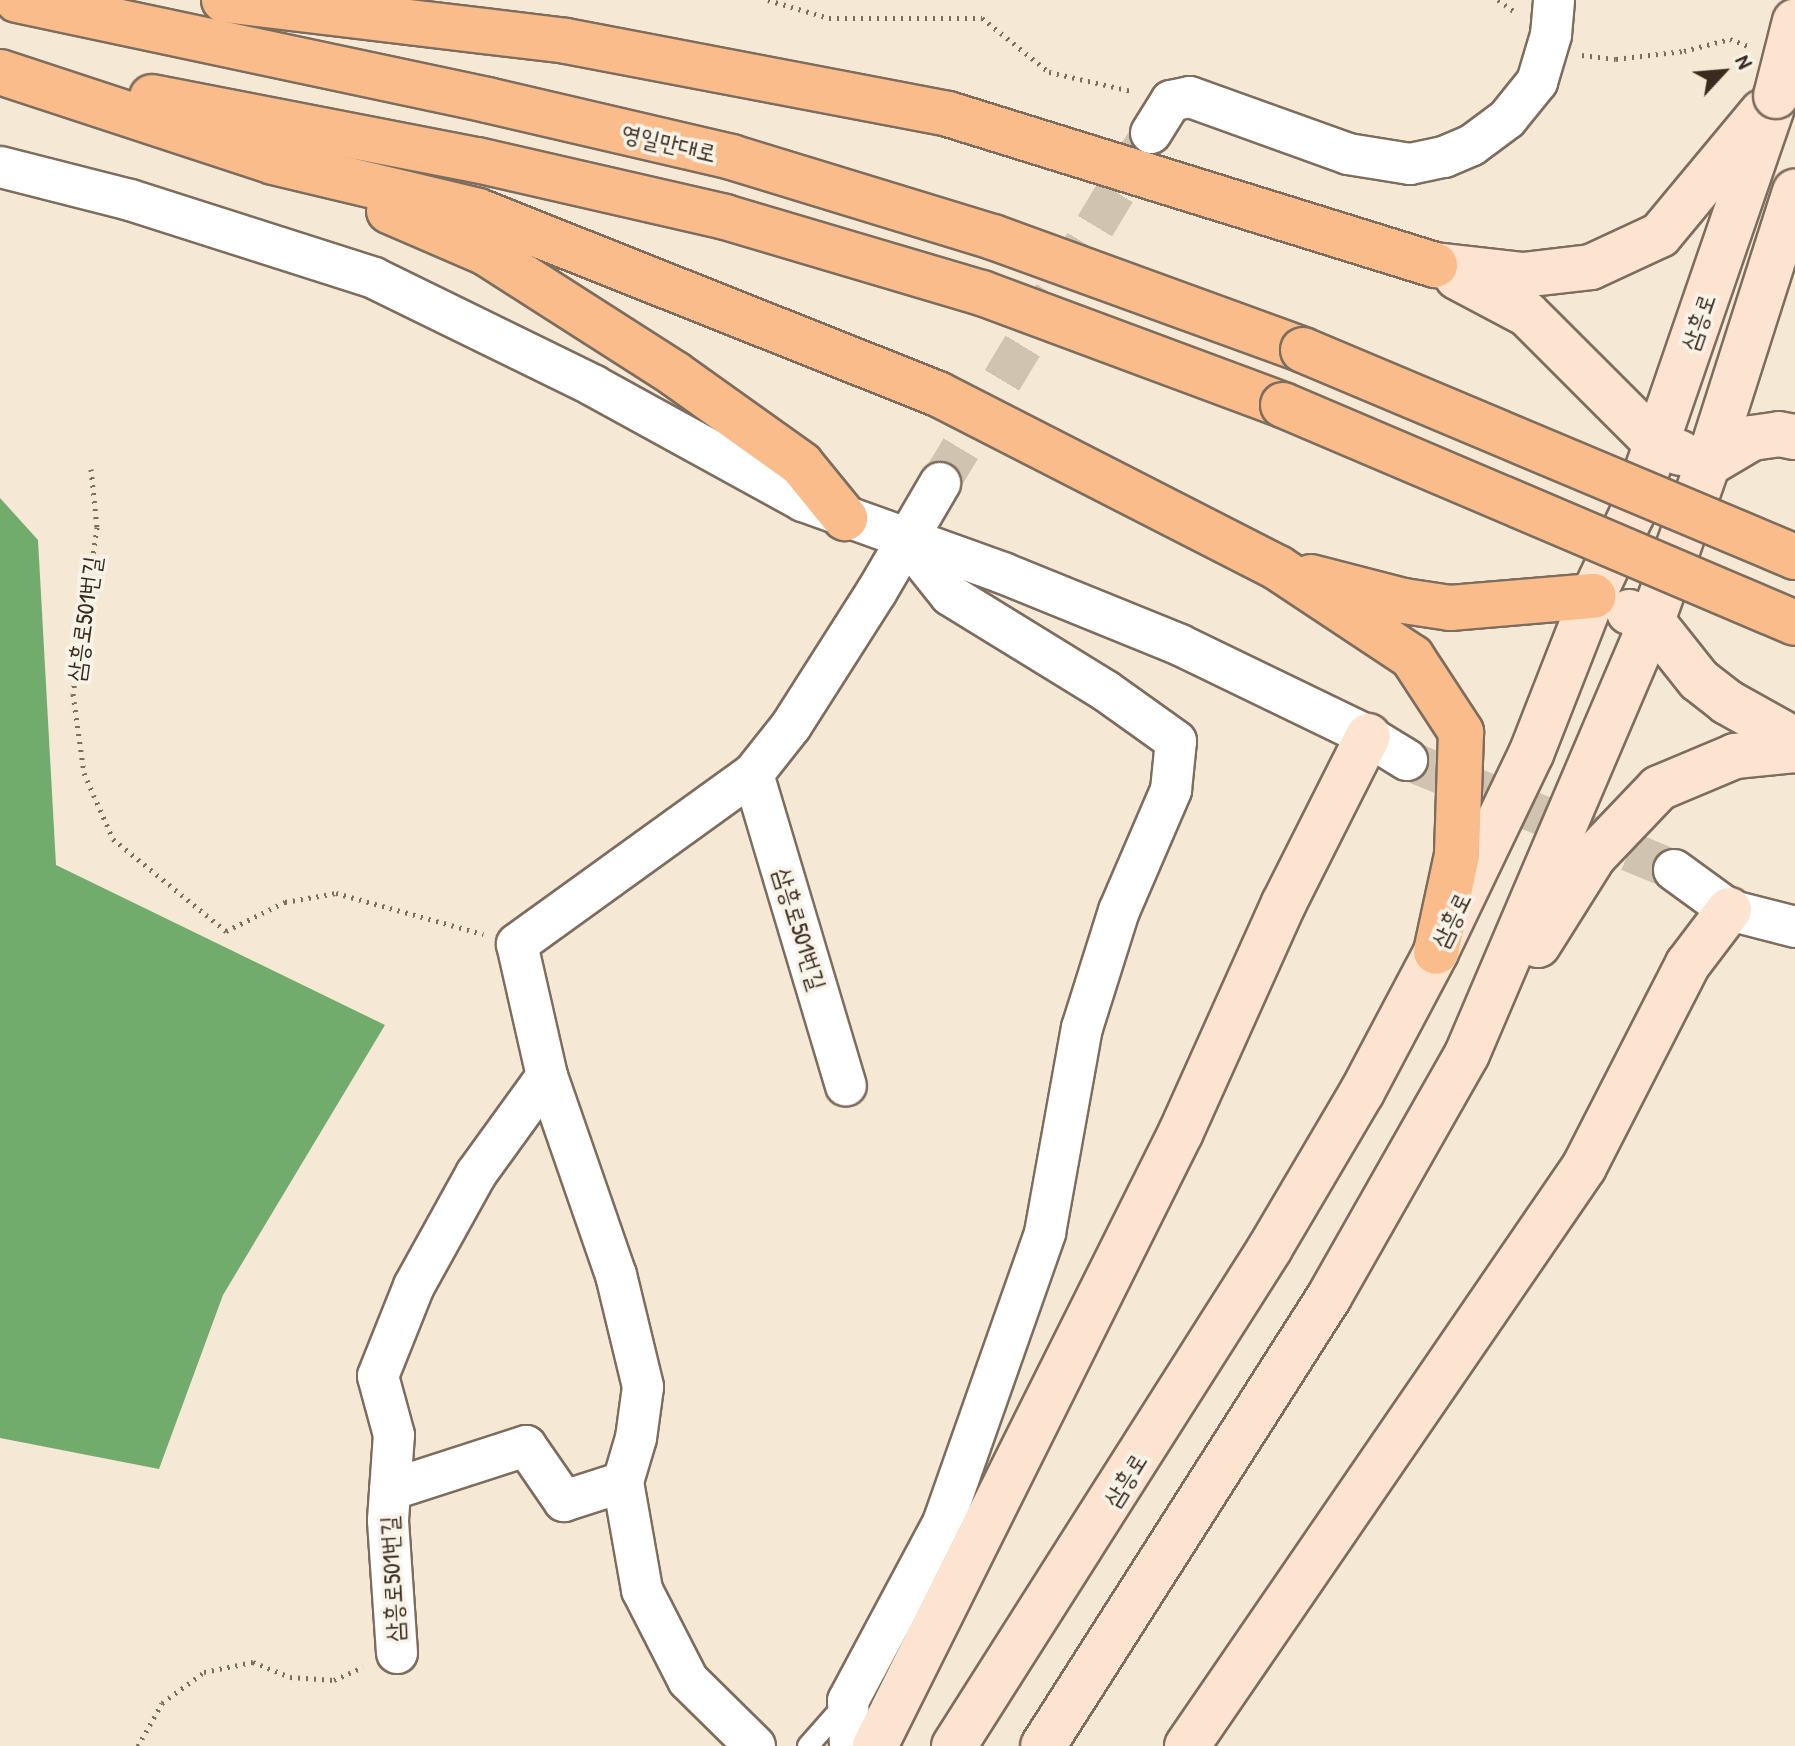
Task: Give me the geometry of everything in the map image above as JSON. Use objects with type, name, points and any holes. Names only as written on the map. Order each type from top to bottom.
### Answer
[{"type":"highway","name":"영일만대로","points":[[17,0],[487,100],[731,157],[993,237],[1303,350],[1795,557]]},
{"type":"highway","points":[[224,0],[566,41],[948,114],[1435,265]]},
{"type":"highway","points":[[0,70],[273,162],[486,253],[675,374],[801,464],[845,518]]},
{"type":"highway","points":[[0,70],[477,160],[725,217],[982,293],[1283,405],[1795,623]]},
{"type":"highway","points":[[273,162],[478,211],[938,394],[1278,568],[1412,657],[1461,732],[1457,855],[1436,952]]},
{"type":"highway","points":[[1278,568],[1404,601],[1450,608],[1593,596]]},
{"type":"main road","name":"삼흥로","points":[[954,1746],[1270,1248],[1362,1092],[1436,952],[1531,754],[1593,596],[1632,514],[1776,96],[1795,21]]},
{"type":"main road","points":[[1435,265],[1523,275],[1591,267],[1660,235],[1776,96]]},
{"type":"main road","points":[[1467,1054],[1652,621],[1708,464],[1795,192]]},
{"type":"main road","points":[[1435,265],[1527,314],[1657,444],[1708,464]]},
{"type":"main road","points":[[1708,464],[1752,438],[1779,434],[1795,437]]},
{"type":"main road","points":[[1593,596],[1652,621],[1699,680],[1727,702],[1795,740]]},
{"type":"main road","points":[[875,1746],[1181,1132],[1284,903],[1368,736]]},
{"type":"main road","points":[[1043,1746],[1329,1297],[1467,1054],[1594,856],[1659,788],[1735,756],[1795,750]]},
{"type":"main road","points":[[1187,1746],[1584,1167],[1688,964],[1729,910]]},
{"type":"street","points":[[1161,117],[1190,97],[1348,154],[1410,164],[1444,157],[1472,145],[1507,119],[1537,82],[1553,18]]},
{"type":"street","points":[[0,167],[130,200],[374,278],[594,386],[803,501],[1003,573],[1180,645],[1368,736],[1407,760]]},
{"type":"street","points":[[755,1746],[688,1680],[642,1590],[623,1482],[636,1438],[643,1387],[616,1275],[547,1076],[517,944],[753,774],[791,726],[940,483]]},
{"type":"street","points":[[850,1746],[848,1701],[943,1523],[1045,1233],[1082,1028],[1119,911],[1171,790],[1176,741],[1106,691],[950,595],[906,540]]},
{"type":"street","name":"삼흥로501번길","points":[[753,774],[846,1085]]},
{"type":"street","points":[[1674,870],[1729,910],[1795,927]]},
{"type":"street","name":"삼흥로501번길","points":[[397,1653],[388,1520],[394,1435],[378,1376],[414,1286],[476,1174],[547,1076]]},
{"type":"street","name":"삼흥로501번길","points":[[390,1490],[526,1446],[564,1501],[623,1482]]},
{"type":"lane","points":[[808,1746],[848,1701]]},
{"type":"path","points":[[768,0],[829,18],[982,18],[1049,72],[1161,117]]},
{"type":"path","points":[[1553,18],[1580,55],[1595,59],[1684,51],[1730,39],[1756,50]]},
{"type":"path","name":"삼흥로501번길","points":[[91,469],[97,527],[73,694],[84,773],[113,839],[226,931],[285,902],[336,893],[517,944]]},
{"type":"path","name":"삼흥로501번길","points":[[138,1746],[162,1703],[204,1672],[253,1662],[290,1677],[334,1680],[397,1653]]},
{"type":"green space","points":[[0,498],[38,540],[56,865],[385,1025],[223,1295],[159,1469],[0,1438]]},
{"type":"tunnel","points":[[940,483],[1151,133]]},
{"type":"tunnel","points":[[1407,760],[1674,870]]}]
